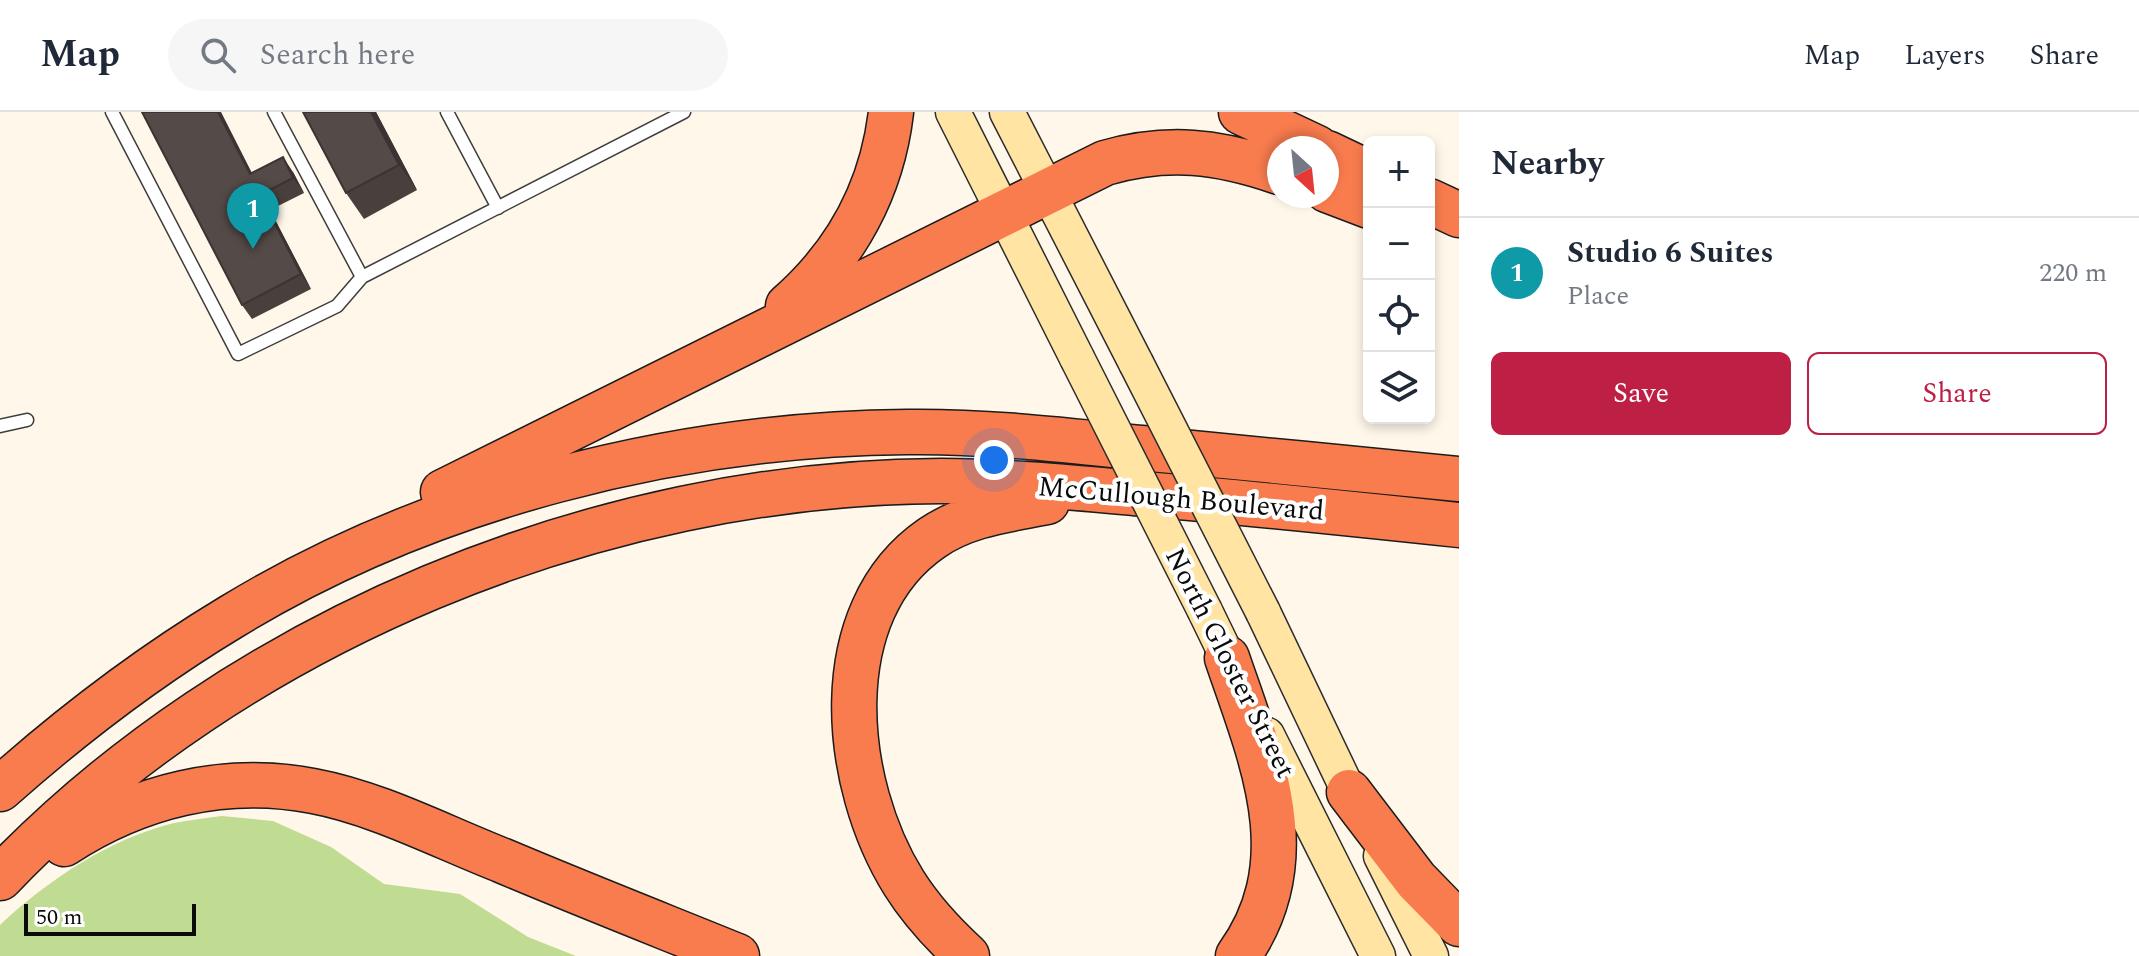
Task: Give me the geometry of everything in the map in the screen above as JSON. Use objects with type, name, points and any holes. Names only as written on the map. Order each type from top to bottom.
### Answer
[{"type":"highway","points":[[750,339],[808,289],[840,251],[874,184],[891,112]]},
{"type":"highway","points":[[1241,112],[1292,136]]},
{"type":"highway","points":[[232,616],[310,560],[1105,163],[1155,152],[1181,151],[1219,155],[1267,169]]},
{"type":"highway","points":[[1339,159],[1363,170]]},
{"type":"highway","points":[[1339,195],[1363,204]]},
{"type":"highway","points":[[1435,204],[1459,215]]},
{"type":"highway","points":[[1435,230],[1459,239]]},
{"type":"highway","name":"McCullough Boulevard","points":[[0,789],[104,702],[232,616],[345,557],[482,502],[609,467],[695,450],[776,439],[850,433],[977,434],[1459,479]]},
{"type":"highway","name":"McCullough Boulevard","points":[[0,878],[81,803],[146,751],[287,658],[436,585],[584,533],[692,507],[838,487],[941,481],[1107,491],[1459,525]]},
{"type":"highway","points":[[967,956],[937,926],[904,883],[891,861],[871,812],[860,770],[855,728],[855,696],[863,638],[881,593],[896,571],[932,538],[977,516],[1107,491]]},
{"type":"highway","points":[[1227,658],[1262,761],[1275,835],[1272,880],[1267,900],[1259,922],[1238,956]]},
{"type":"highway","points":[[0,889],[92,826],[130,808],[163,796],[201,788],[275,786],[313,791],[383,812],[737,956]]},
{"type":"highway","points":[[1349,792],[1416,880],[1459,924]]},
{"type":"main road","name":"North Gloster Street","points":[[953,112],[1378,956]]},
{"type":"main road","name":"North Gloster Street","points":[[1007,112],[1263,612],[1431,956]]},
{"type":"lane","points":[[112,112],[238,354],[337,306],[362,277],[684,112]]},
{"type":"lane","points":[[274,112],[362,277]]},
{"type":"lane","points":[[447,112],[498,208]]},
{"type":"lane","points":[[0,426],[27,420]]},
{"type":"green space","points":[[222,816],[273,821],[331,847],[384,884],[460,894],[528,937],[576,956],[0,956],[0,925],[38,892],[81,863],[150,830]]},
{"type":"building","points":[[142,112],[218,112],[250,174],[283,157],[293,178],[260,195],[301,274],[242,305]]},
{"type":"building","points":[[303,112],[371,112],[399,165],[346,193]]},
{"type":"place","name":"Studio 6 Suites","points":[[253,249]]}]
